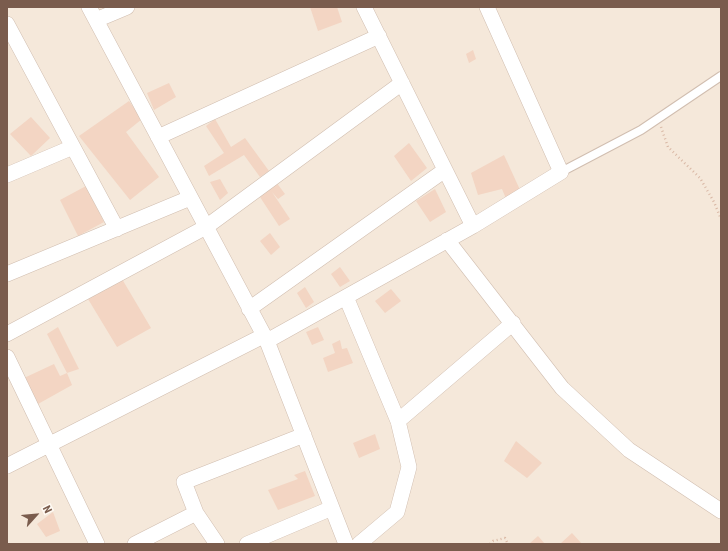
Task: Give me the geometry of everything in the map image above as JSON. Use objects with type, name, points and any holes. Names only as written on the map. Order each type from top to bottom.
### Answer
[{"type":"street","points":[[127,7],[92,13],[265,339],[346,544]]},
{"type":"street","points":[[364,7],[472,226]]},
{"type":"street","points":[[7,466],[265,339],[346,297],[472,226],[561,172],[487,7]]},
{"type":"street","points":[[7,24],[117,229]]},
{"type":"street","points":[[158,137],[379,36]]},
{"type":"street","points":[[7,334],[206,227],[402,83]]},
{"type":"street","points":[[7,175],[73,147]]},
{"type":"street","points":[[249,309],[445,170]]},
{"type":"street","points":[[7,274],[190,198]]},
{"type":"street","points":[[447,240],[562,388],[628,450],[721,511]]},
{"type":"street","points":[[346,297],[398,421],[409,467],[397,512],[359,544]]},
{"type":"street","points":[[398,421],[513,323]]},
{"type":"street","points":[[7,357],[96,544]]},
{"type":"street","points":[[217,544],[196,513],[184,482],[304,435]]},
{"type":"street","points":[[247,544],[332,508]]},
{"type":"street","points":[[136,544],[196,513]]},
{"type":"lane","points":[[561,172],[641,130],[721,76]]},
{"type":"path","points":[[658,119],[668,147],[700,178],[714,202],[721,219]]},
{"type":"path","points":[[490,544],[493,541],[505,538],[508,544]]},
{"type":"shaded area","points":[[7,7],[721,7],[721,544],[7,544]]},
{"type":"building","points":[[310,7],[337,7],[342,22],[318,31]]},
{"type":"building","points":[[473,50],[476,59],[469,63],[466,54]]},
{"type":"building","points":[[169,83],[176,97],[154,110],[147,93]]},
{"type":"building","points":[[129,101],[142,119],[126,132],[159,177],[130,200],[79,136]]},
{"type":"building","points":[[31,117],[50,138],[31,156],[10,134]]},
{"type":"building","points":[[215,119],[231,147],[245,138],[269,171],[260,177],[244,155],[209,176],[204,166],[224,153],[206,126]]},
{"type":"building","points":[[409,143],[427,168],[411,181],[394,156]]},
{"type":"building","points":[[504,155],[521,192],[507,201],[502,189],[478,195],[471,173]]},
{"type":"building","points":[[220,179],[228,193],[220,200],[210,182]]},
{"type":"building","points":[[276,182],[285,194],[278,199],[272,192],[290,219],[279,226],[260,197]]},
{"type":"building","points":[[86,186],[104,222],[78,236],[60,200]]},
{"type":"building","points":[[435,189],[446,212],[430,222],[416,201]]},
{"type":"building","points":[[270,233],[280,247],[271,255],[260,241]]},
{"type":"building","points":[[340,267],[350,281],[340,287],[331,274]]},
{"type":"building","points":[[122,279],[151,328],[117,347],[88,299]]},
{"type":"building","points":[[305,287],[314,302],[306,308],[297,293]]},
{"type":"building","points":[[391,289],[401,301],[385,313],[375,301]]},
{"type":"building","points":[[58,327],[79,369],[67,373],[47,334]]},
{"type":"building","points":[[318,327],[324,340],[312,345],[306,332]]},
{"type":"building","points":[[340,340],[342,349],[347,348],[353,363],[328,372],[323,358],[335,353],[332,344]]},
{"type":"building","points":[[54,364],[60,376],[67,373],[72,385],[38,404],[24,378]]},
{"type":"building","points":[[375,434],[380,449],[359,458],[353,443]]},
{"type":"building","points":[[516,441],[542,463],[527,478],[504,461]]},
{"type":"building","points":[[305,471],[315,496],[278,510],[268,490],[298,479],[294,475]]},
{"type":"building","points":[[53,512],[60,531],[46,537],[37,524]]},
{"type":"building","points":[[572,533],[582,544],[560,544]]},
{"type":"building","points":[[538,536],[545,544],[529,544]]}]
